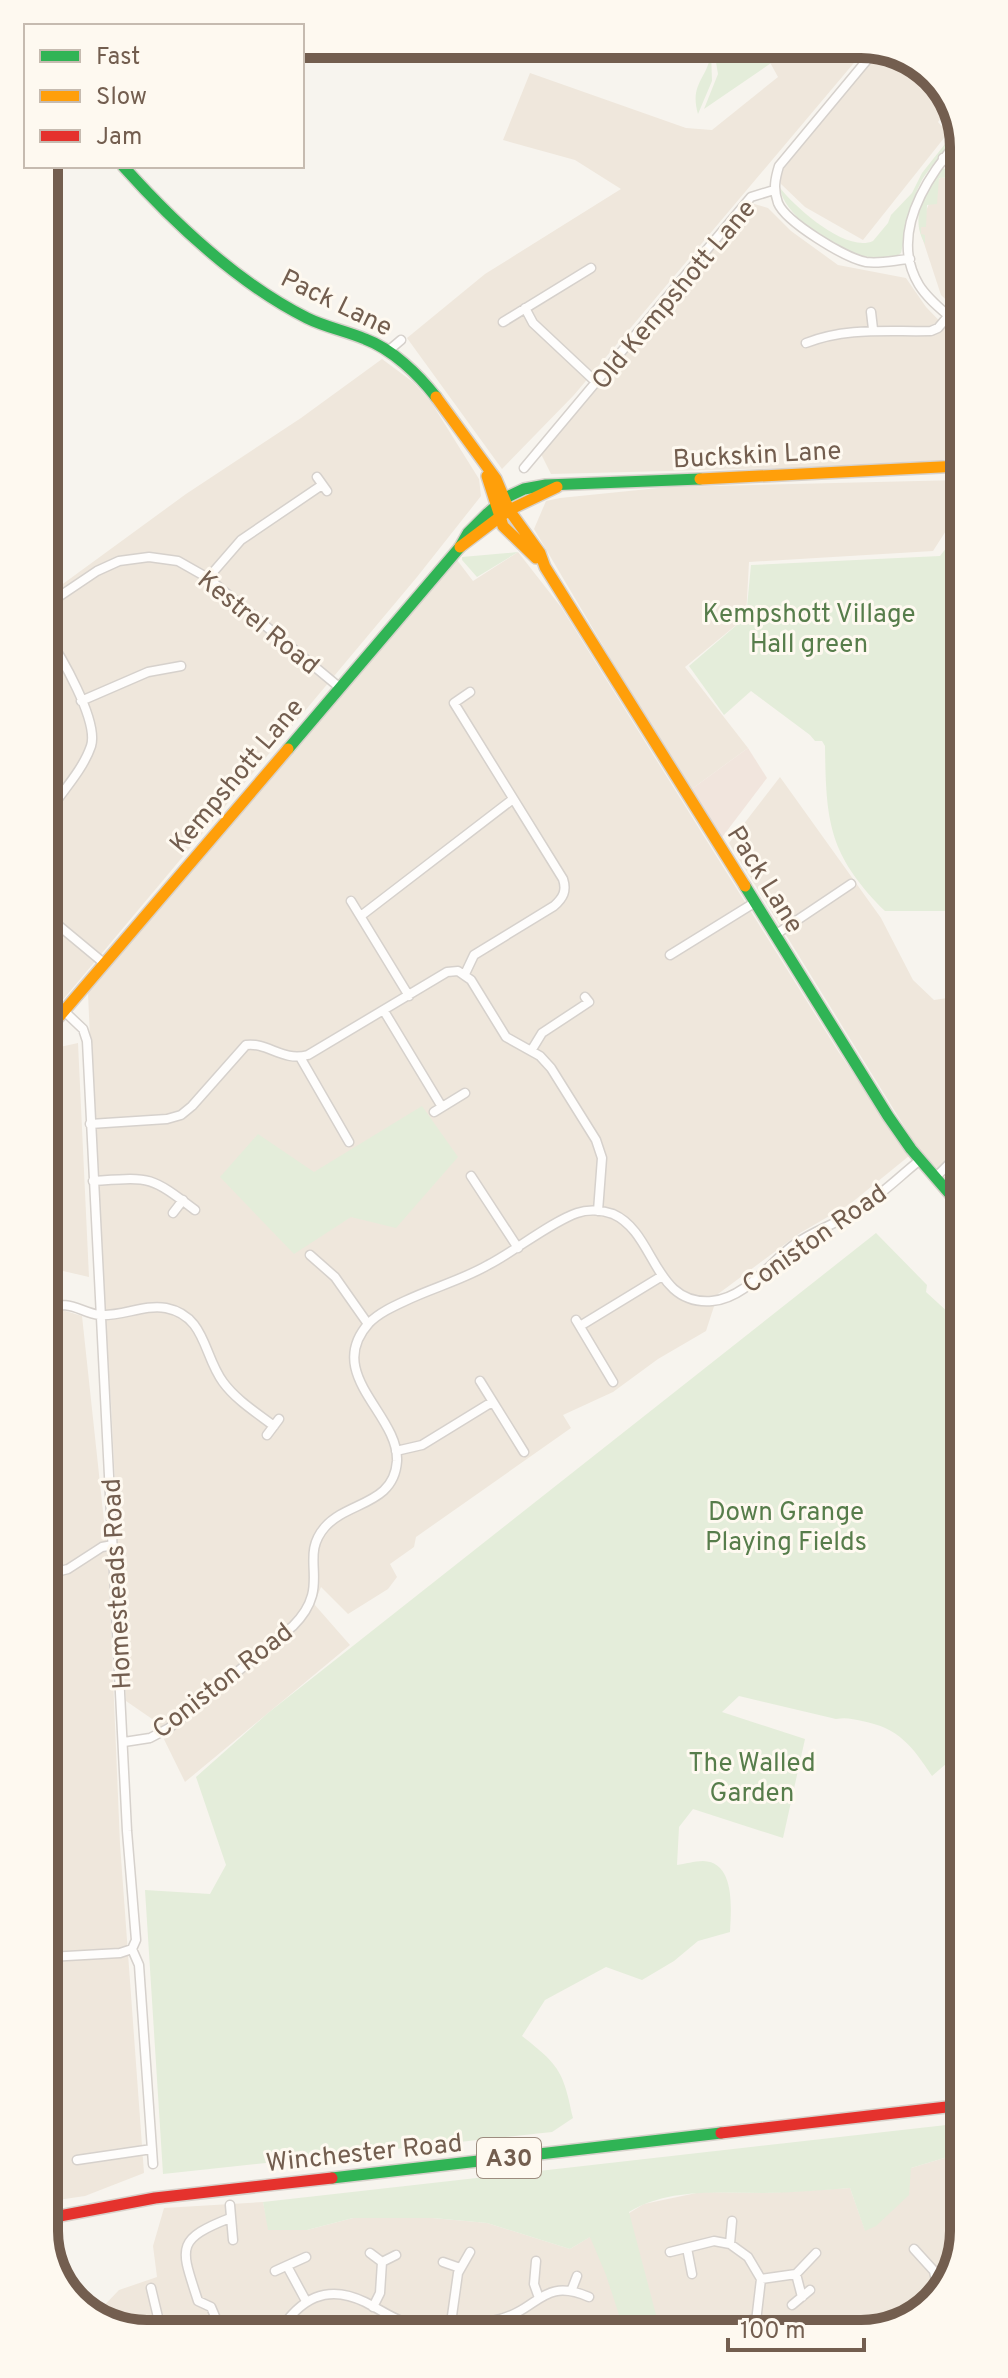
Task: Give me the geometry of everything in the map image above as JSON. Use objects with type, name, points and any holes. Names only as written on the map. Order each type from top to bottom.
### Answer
[{"type":"street","name":"Old Kempshott Lane","points":[[524,468],[751,197],[774,190],[779,166],[868,58]]},
{"type":"street","points":[[806,343],[828,334],[873,329],[931,331],[938,328],[949,315],[920,287],[908,243],[912,218],[924,187],[950,150]]},
{"type":"street","points":[[943,158],[950,163]]},
{"type":"street","name":"Pack Lane","points":[[125,168],[195,240],[268,294],[308,318],[364,337],[409,368],[433,393],[480,460],[499,502],[499,519],[545,567]]},
{"type":"street","points":[[774,190],[783,210],[843,255],[879,263],[910,259]]},
{"type":"street","points":[[503,322],[591,268]]},
{"type":"street","points":[[525,308],[533,323],[597,383]]},
{"type":"street","points":[[871,312],[873,329]]},
{"type":"street","points":[[388,351],[401,340]]},
{"type":"street","name":"Buckskin Lane","points":[[499,502],[525,488],[547,485],[950,466]]},
{"type":"street","points":[[208,578],[241,540],[322,484]]},
{"type":"street","name":"Buckskin Lane","points":[[499,519],[509,510],[558,486]]},
{"type":"street","name":"Pack Lane","points":[[499,502],[509,510],[540,553],[545,567],[888,1116],[950,1194]]},
{"type":"street","name":"Kempshott Lane","points":[[58,1018],[460,547],[467,534],[499,502]]},
{"type":"street","name":"Kempshott Lane","points":[[460,547],[499,519]]},
{"type":"street","name":"Kestrel Road","points":[[58,597],[106,565],[138,557],[178,561],[208,578],[339,687]]},
{"type":"street","points":[[58,654],[92,728],[92,743],[58,799]]},
{"type":"street","points":[[81,701],[122,681],[176,666],[170,656]]},
{"type":"street","points":[[465,974],[474,955],[554,906],[564,893],[563,879],[454,703],[470,692]]},
{"type":"street","points":[[362,915],[513,799]]},
{"type":"street","points":[[775,935],[851,884]]},
{"type":"street","points":[[351,901],[409,996]]},
{"type":"street","points":[[670,955],[754,903]]},
{"type":"street","points":[[58,925],[105,964]]},
{"type":"street","points":[[90,1124],[167,1119],[181,1115],[248,1044],[283,1056],[300,1057],[328,1045],[447,972],[455,970],[465,974],[506,1037],[531,1051],[551,1068],[600,1147],[598,1211],[574,1214],[486,1267],[396,1305],[368,1324],[357,1347],[356,1371],[365,1393],[392,1437],[396,1451],[422,1445],[492,1402]]},
{"type":"street","points":[[531,1051],[542,1033],[589,1002],[585,997]]},
{"type":"street","name":"Homesteads Road","points":[[64,1011],[86,1035],[127,1831],[136,1940],[132,1949],[139,1965],[153,2164]]},
{"type":"street","points":[[384,1011],[438,1110],[465,1093]]},
{"type":"street","points":[[300,1057],[350,1142]]},
{"type":"street","name":"Coniston Road","points":[[598,1211],[615,1216],[630,1226],[673,1290],[688,1298],[707,1301],[726,1298],[754,1280],[799,1242],[858,1210],[920,1160]]},
{"type":"street","points":[[936,1177],[950,1163]]},
{"type":"street","points":[[472,1175],[518,1248]]},
{"type":"street","points":[[93,1181],[146,1178],[164,1185],[195,1210]]},
{"type":"street","points":[[173,1213],[183,1200]]},
{"type":"street","points":[[312,1261],[335,1277],[368,1324]]},
{"type":"street","points":[[613,1382],[578,1323],[662,1276]]},
{"type":"street","points":[[58,1307],[67,1305],[101,1315],[154,1307],[183,1314],[199,1330],[226,1385],[277,1422],[267,1435]]},
{"type":"street","points":[[480,1381],[514,1445],[524,1452]]},
{"type":"street","name":"Coniston Road","points":[[124,1742],[150,1738],[169,1728],[300,1620],[315,1592],[314,1552],[320,1533],[332,1520],[382,1493],[394,1473],[396,1451]]},
{"type":"street","points":[[58,1572],[68,1569],[102,1547],[113,1545]]},
{"type":"street","points":[[58,1956],[120,1953],[132,1949]]},
{"type":"street","name":"Winchester Road","points":[[58,2219],[155,2198],[950,2107]]},
{"type":"street","points":[[77,2160],[152,2149]]},
{"type":"street","points":[[230,2205],[233,2240]]},
{"type":"street","points":[[216,2320],[211,2307],[198,2301],[189,2273],[186,2248],[190,2239],[201,2229],[230,2218]]},
{"type":"street","points":[[730,2244],[732,2221]]},
{"type":"street","points":[[670,2252],[714,2241],[730,2244],[748,2257],[761,2279],[757,2319],[753,2320]]},
{"type":"street","points":[[687,2248],[692,2274]]},
{"type":"street","points":[[914,2249],[937,2277]]},
{"type":"street","points":[[803,2251],[808,2263]]},
{"type":"street","points":[[451,2320],[460,2268],[470,2252]]},
{"type":"street","points":[[370,2253],[382,2262]]},
{"type":"street","points":[[761,2279],[796,2274],[816,2253]]},
{"type":"street","points":[[382,2262],[396,2255]]},
{"type":"street","points":[[275,2271],[306,2257]]},
{"type":"street","points":[[536,2261],[534,2284],[539,2298]]},
{"type":"street","points":[[373,2307],[380,2293],[382,2262]]},
{"type":"street","points":[[443,2262],[460,2268]]},
{"type":"street","points":[[287,2266],[306,2301]]},
{"type":"street","points":[[796,2274],[802,2297]]},
{"type":"street","points":[[572,2289],[577,2276]]},
{"type":"street","points":[[151,2288],[159,2320]]},
{"type":"street","points":[[494,2320],[559,2290],[572,2289],[589,2297]]},
{"type":"street","points":[[792,2305],[810,2290]]},
{"type":"street","points":[[288,2320],[306,2301],[327,2293],[364,2301],[400,2320]]},
{"type":"street","points":[[187,2307],[198,2301]]},
{"type":"shaded area","points":[[768,58],[858,58],[574,395],[502,469],[407,338],[485,274],[621,189],[575,160],[503,140],[530,73],[686,128],[712,130],[778,77]]},
{"type":"shaded area","points":[[873,59],[915,76],[941,108],[944,115],[938,122],[948,133],[863,240],[805,207],[781,184],[781,172]]},
{"type":"shaded area","points":[[940,177],[950,178],[950,304],[941,295],[919,228]]},
{"type":"shaded area","points":[[751,203],[768,208],[791,231],[838,265],[906,278],[926,307],[950,332],[950,459],[787,468],[551,474],[540,452]]},
{"type":"shaded area","points":[[382,359],[413,382],[431,402],[479,479],[481,496],[417,577],[58,1006],[58,588],[186,494],[301,418]]},
{"type":"shaded area","points":[[950,480],[950,525],[933,551],[749,562],[746,617],[685,667],[748,748],[689,791],[534,529],[546,501],[668,487]]},
{"type":"shaded area","points":[[518,552],[561,607],[838,1051],[909,1156],[850,1204],[800,1233],[718,1294],[706,1331],[658,1359],[613,1392],[563,1415],[571,1428],[416,1537],[414,1547],[390,1564],[397,1577],[388,1589],[348,1614],[321,1587],[314,1604],[350,1645],[185,1782],[155,1721],[126,1701],[88,993],[457,560],[473,581]]},
{"type":"shaded area","points":[[748,748],[767,778],[720,840],[689,791]]},
{"type":"shaded area","points":[[780,777],[881,918],[913,980],[934,1000],[950,998],[950,1182],[917,1147],[729,843]]},
{"type":"shaded area","points":[[78,1043],[89,1277],[63,1271],[58,1266],[58,1047]]},
{"type":"shaded area","points":[[58,1310],[82,1316],[108,1558],[120,1844],[144,2173],[85,2196],[58,2200]]},
{"type":"shaded area","points":[[950,2156],[949,2242],[941,2270],[928,2290],[900,2311],[878,2318],[141,2320],[102,2308],[119,2290],[157,2277],[153,2246],[164,2208],[263,2202],[269,2230],[307,2230],[353,2218],[433,2218],[487,2223],[570,2249],[644,2204],[701,2192],[765,2193],[850,2188],[865,2230],[911,2168]]},
{"type":"green space","points":[[711,58],[712,81],[698,114],[697,88]]},
{"type":"green space","points":[[715,58],[779,58],[704,109],[718,74]]},
{"type":"green space","points":[[949,139],[950,144],[918,189],[901,253],[887,258],[869,257],[830,242],[796,215],[780,188],[822,226],[849,241],[862,243],[873,241],[891,215],[912,193],[922,173]]},
{"type":"green space","points":[[941,168],[950,170],[950,177],[939,178],[937,204],[927,205],[926,227],[921,227],[925,244],[920,234],[918,224],[925,196]]},
{"type":"green space","name":"Kempshott Village Hall green","points":[[950,543],[950,911],[885,911],[852,872],[834,836],[822,741],[815,741],[751,691],[724,715],[689,666],[746,617],[751,565],[940,556]]},
{"type":"green space","points":[[518,552],[477,577],[462,560],[462,557]]},
{"type":"green space","points":[[422,1106],[458,1157],[396,1228],[351,1217],[294,1254],[220,1177],[258,1134],[314,1172]]},
{"type":"green space","name":"Down Grange Playing Fields","points":[[876,1233],[927,1285],[926,1292],[950,1314],[950,1760],[932,1776],[911,1747],[886,1728],[739,1696],[722,1712],[805,1739],[783,1838],[693,1809],[679,1827],[677,1865],[703,1861],[714,1863],[721,1869],[729,1889],[730,1932],[698,1941],[674,1961],[642,1980],[606,1967],[545,2000],[522,2036],[552,2063],[566,2090],[573,2118],[552,2132],[163,2174],[145,1890],[210,1894],[226,1865],[196,1777],[268,1713]]},
{"type":"green space","points":[[950,2125],[950,2156],[911,2168],[909,2195],[876,2226],[865,2231],[850,2188],[677,2195],[644,2204],[629,2212],[657,2320],[621,2320],[590,2237],[570,2249],[487,2223],[433,2218],[353,2218],[307,2230],[268,2230],[263,2202]]},
{"type":"traffic: fast","points":[[125,168],[208,251],[256,288],[307,318],[385,349],[413,371],[436,397]]},
{"type":"traffic: fast","points":[[288,749],[460,547],[468,533],[505,498],[524,489],[546,485],[700,479]]},
{"type":"traffic: fast","points":[[745,886],[888,1116],[911,1149],[950,1194]]},
{"type":"traffic: fast","points":[[332,2178],[721,2133]]},
{"type":"traffic: slow","points":[[436,397],[496,479],[509,510],[540,553],[545,567],[745,886]]},
{"type":"traffic: slow","points":[[700,479],[950,466]]},
{"type":"traffic: slow","points":[[487,476],[503,526],[536,558]]},
{"type":"traffic: slow","points":[[460,547],[509,510],[557,487]]},
{"type":"traffic: slow","points":[[58,1018],[288,749]]},
{"type":"traffic: jam","points":[[721,2133],[950,2107]]},
{"type":"traffic: jam","points":[[58,2216],[155,2198],[332,2178]]},
{"type":"park label","name":"The Walled Garden","points":[[752,1777]]}]
